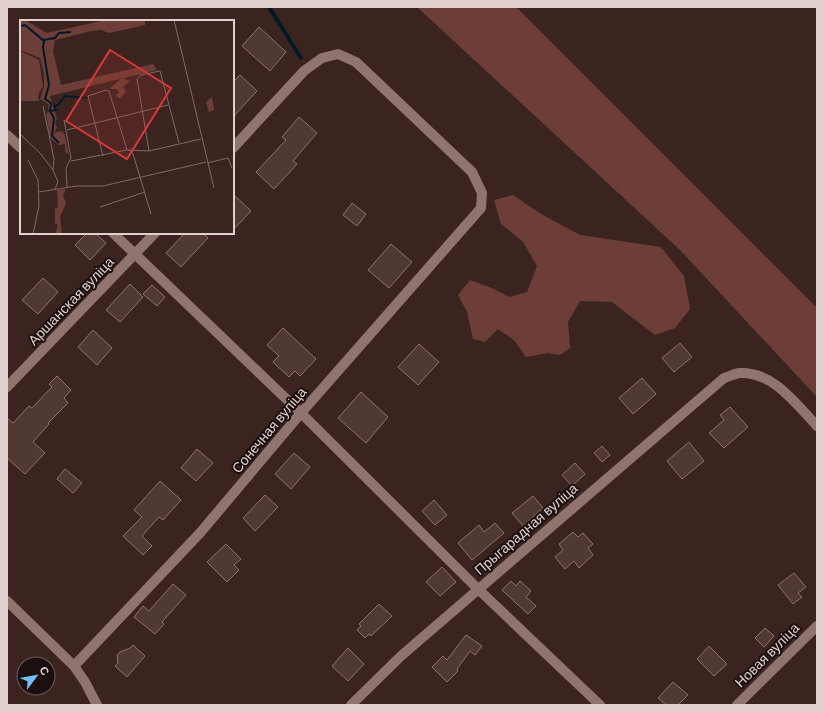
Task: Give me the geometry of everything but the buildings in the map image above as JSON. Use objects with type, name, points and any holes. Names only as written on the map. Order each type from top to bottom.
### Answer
[{"type":"street","name":"Сонечная вуліца","points":[[74,666],[200,533],[301,413],[481,208],[482,193],[472,172],[356,62],[338,54],[322,58],[304,71],[234,147]]},
{"type":"street","points":[[7,135],[20,147]]},
{"type":"street","points":[[114,234],[301,413],[478,589],[600,705]]},
{"type":"street","name":"Аршанская вуліца","points":[[7,387],[154,234]]},
{"type":"street","name":"Прыгарадная вуліца","points":[[351,705],[401,656],[724,378],[738,373],[754,374],[769,380],[781,389],[817,426]]},
{"type":"street","points":[[7,600],[74,666],[85,682],[97,705]]},
{"type":"street","name":"Новая вуліца","points":[[737,705],[817,626]]},
{"type":"street","points":[[85,682],[88,705]]},
{"type":"shaded area","points":[[417,7],[516,7],[817,308],[817,397],[680,250]]},
{"type":"shaded area","points":[[513,195],[541,214],[580,235],[661,247],[684,276],[690,309],[675,328],[655,335],[612,302],[580,301],[568,322],[570,348],[560,355],[548,353],[526,357],[514,340],[498,329],[485,342],[473,339],[467,312],[458,295],[470,280],[494,289],[509,297],[527,292],[537,266],[523,242],[501,224],[494,200]]},
{"type":"waterway","points":[[269,7],[301,58]]}]
